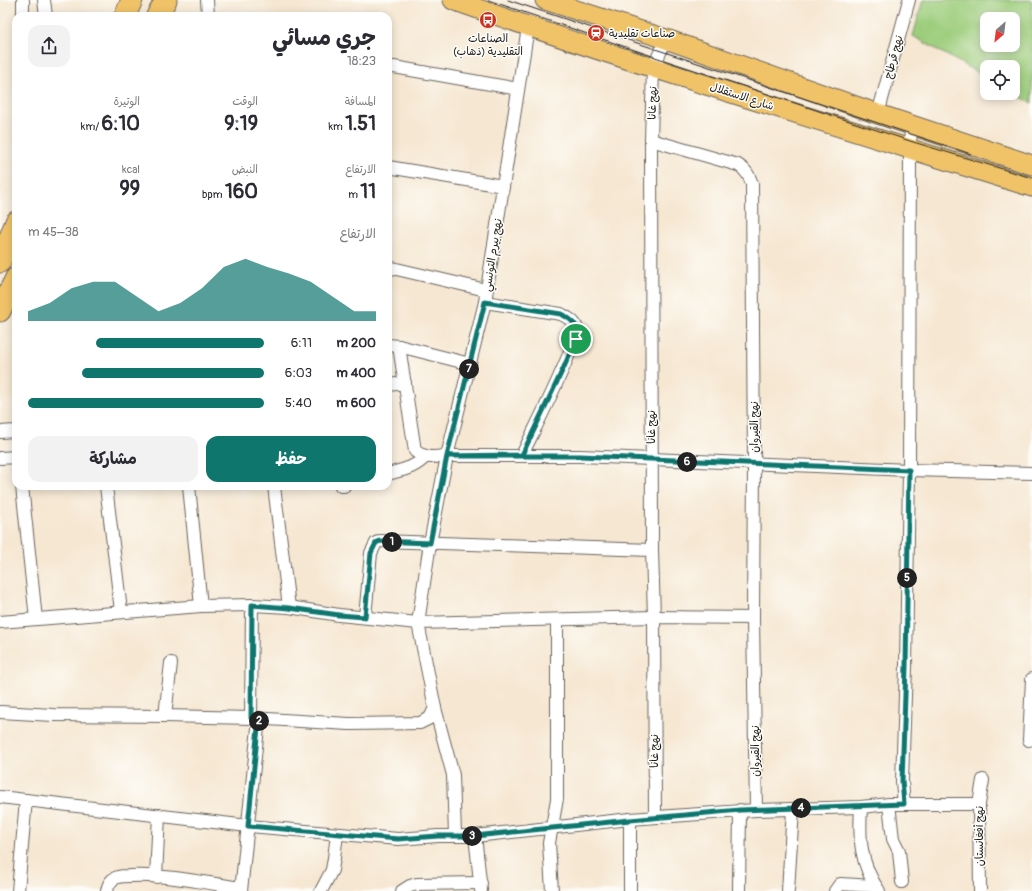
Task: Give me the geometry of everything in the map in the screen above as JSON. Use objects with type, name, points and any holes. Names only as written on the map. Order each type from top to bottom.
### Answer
[{"type":"highway","points":[[113,12],[119,0]]},
{"type":"highway","points":[[127,12],[132,0]]},
{"type":"highway","points":[[144,12],[149,0]]},
{"type":"highway","points":[[159,12],[166,0]]},
{"type":"highway","name":"شارع الاستقلال","points":[[453,0],[528,27],[653,68],[1032,187]]},
{"type":"highway","points":[[545,0],[666,39],[878,114],[1032,165]]},
{"type":"highway","points":[[0,262],[12,232]]},
{"type":"highway","points":[[0,275],[12,250]]},
{"type":"highway","points":[[6,301],[12,287]]},
{"type":"street","points":[[23,0],[23,12]]},
{"type":"street","points":[[44,0],[46,12]]},
{"type":"street","points":[[207,0],[208,12]]},
{"type":"street","name":"نهج قرطاج","points":[[878,114],[909,0]]},
{"type":"street","name":"نهج بيرم التونسي","points":[[455,835],[453,775],[435,708],[418,623],[430,543],[447,456],[486,296],[528,27]]},
{"type":"street","name":"نهج غانا","points":[[655,818],[654,617],[651,460],[651,140],[653,68],[666,39]]},
{"type":"street","points":[[394,67],[518,89]]},
{"type":"street","points":[[904,804],[902,781],[906,667],[909,470],[911,125]]},
{"type":"street","name":"نهج القيروان","points":[[651,140],[738,165],[748,174],[752,184],[756,810]]},
{"type":"street","points":[[392,167],[503,186]]},
{"type":"street","points":[[392,268],[486,296],[561,314],[570,318],[575,324],[577,331],[576,339],[522,455]]},
{"type":"street","points":[[470,364],[394,346],[405,383],[415,451],[420,456],[431,458],[447,456],[580,456],[754,465],[1032,473]]},
{"type":"street","points":[[392,385],[405,383]]},
{"type":"street","points":[[0,432],[12,431]]},
{"type":"street","points":[[0,458],[12,457]]},
{"type":"street","points":[[392,473],[412,467],[421,462],[425,457]]},
{"type":"street","points":[[22,490],[36,619]]},
{"type":"street","points":[[106,490],[120,611]]},
{"type":"street","points":[[189,490],[202,606]]},
{"type":"street","points":[[274,490],[289,608]]},
{"type":"street","points":[[365,617],[371,553],[376,543],[380,541],[652,550]]},
{"type":"street","points":[[0,622],[120,611],[202,606],[252,605],[418,623],[654,617],[754,618]]},
{"type":"street","points":[[107,891],[112,880],[118,877],[138,876],[175,879],[241,890],[248,826],[255,718],[252,605]]},
{"type":"street","points":[[552,891],[549,843],[557,799],[557,620]]},
{"type":"street","points":[[165,716],[171,663]]},
{"type":"street","points":[[1029,740],[1032,679]]},
{"type":"street","points":[[0,712],[53,715],[255,718],[349,724],[420,723],[430,718],[435,708]]},
{"type":"street","name":"نهج أفغانستان","points":[[980,891],[979,804],[983,780]]},
{"type":"street","points":[[0,797],[248,826],[398,839],[455,835],[475,836],[740,810],[889,804],[979,804]]},
{"type":"street","points":[[18,891],[26,800]]},
{"type":"street","points":[[889,804],[894,839],[899,851],[902,882]]},
{"type":"street","points":[[861,806],[861,849],[868,871],[877,888]]},
{"type":"street","points":[[788,891],[793,809]]},
{"type":"street","points":[[739,891],[740,810]]},
{"type":"street","points":[[156,877],[159,816]]},
{"type":"street","points":[[630,820],[630,891]]},
{"type":"street","points":[[321,891],[332,870],[337,834]]},
{"type":"street","points":[[402,891],[417,884],[481,887],[475,836]]},
{"type":"street","points":[[173,891],[175,879]]},
{"type":"street","points":[[835,891],[840,884],[877,888]]},
{"type":"green space","points":[[923,0],[1032,0],[1032,103],[1020,97],[1020,60],[980,60],[980,74],[913,36]]},
{"type":"tram line","points":[[488,0],[910,141],[1032,178]]},
{"type":"tram line","points":[[508,0],[971,154]]},
{"type":"place","name":"الصناعات التقليدية (ذهاب)","points":[[488,20]]},
{"type":"place","name":"صناعات تقليدية","points":[[596,33]]},
{"type":"route","points":[[576,339],[522,455],[447,456],[430,543],[380,541],[376,543],[371,553],[365,617],[252,605],[251,718],[259,718],[248,826],[398,839],[455,835],[475,836],[740,810],[904,804],[902,747],[906,667],[909,470],[754,465],[580,456],[447,456],[485,302],[561,314],[570,318],[575,324],[577,331],[576,339]]}]
